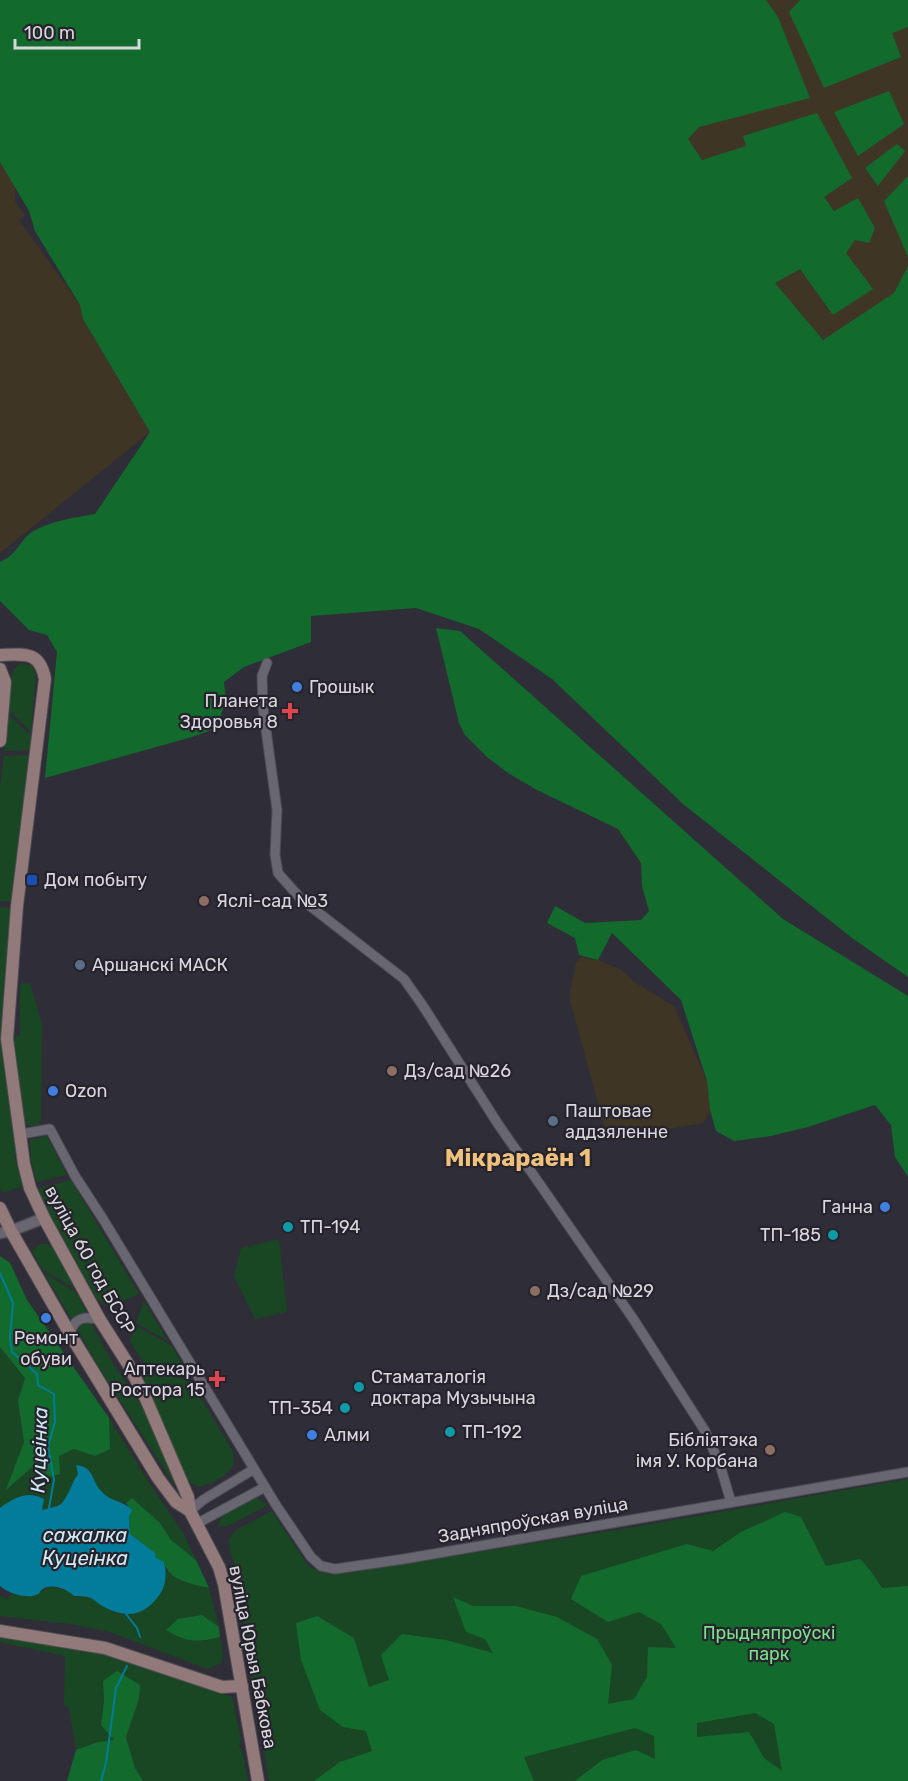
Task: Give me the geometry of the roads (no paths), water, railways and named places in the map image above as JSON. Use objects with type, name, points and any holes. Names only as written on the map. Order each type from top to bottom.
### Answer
[{"type":"main road","name":"вуліца 60 год БССР","points":[[0,655],[19,654],[34,657],[42,665],[45,679],[17,906],[7,1039],[24,1164],[30,1188],[44,1218],[146,1399],[188,1497],[190,1510]]},
{"type":"main road","points":[[0,669],[5,682],[0,741]]},
{"type":"main road","points":[[0,1208],[5,1232],[158,1478],[176,1502],[190,1510]]},
{"type":"main road","name":"вуліца Юрыя Бабкова","points":[[190,1510],[219,1566],[224,1584],[258,1781]]},
{"type":"main road","points":[[0,1630],[105,1648],[222,1687],[242,1686]]},
{"type":"street","points":[[267,663],[262,676],[263,708],[278,810],[275,855],[278,873],[301,899],[404,980],[423,1006],[498,1124],[634,1320],[705,1431],[726,1482],[731,1502]]},
{"type":"street","name":"Задняпроўская вуліца","points":[[21,1134],[50,1129],[75,1176],[265,1487],[310,1557],[321,1566],[335,1569],[908,1473]]},
{"type":"street","points":[[5,1232],[44,1218]]},
{"type":"street","points":[[70,1334],[72,1327],[80,1318],[87,1316],[100,1320]]},
{"type":"street","points":[[190,1510],[254,1469]]},
{"type":"street","points":[[198,1523],[265,1487]]},
{"type":"water","name":"сажалка Куцеінка","points":[[76,1465],[90,1472],[98,1488],[106,1495],[132,1510],[129,1517],[130,1534],[155,1553],[156,1558],[164,1562],[164,1587],[154,1601],[142,1611],[128,1614],[112,1611],[90,1598],[74,1596],[55,1587],[47,1587],[32,1596],[22,1596],[0,1586],[0,1508],[26,1495],[44,1499],[42,1510],[59,1505],[63,1502],[78,1474]]},
{"type":"waterway","name":"Куцеінка","points":[[0,1273],[13,1303],[10,1338],[12,1352],[37,1374],[38,1385],[54,1394],[55,1422],[48,1446],[54,1480],[49,1508]]},
{"type":"waterway","name":"Куцеінка","points":[[126,1614],[137,1628],[140,1637]]},
{"type":"waterway","name":"Куцеінка","points":[[101,1781],[106,1763],[116,1688],[127,1666]]},
{"type":"place","name":"Грошык","points":[[297,687]]},
{"type":"place","name":"Планета Здоровья 8","points":[[290,711]]},
{"type":"place","name":"Дом побыту","points":[[32,880]]},
{"type":"place","name":"Яслі-сад №3","points":[[204,901]]},
{"type":"place","name":"Аршанскі МАСК","points":[[80,965]]},
{"type":"place","name":"Дз/сад №26","points":[[392,1071]]},
{"type":"place","name":"Ozon","points":[[53,1091]]},
{"type":"place","name":"Паштовае аддзяленне","points":[[553,1121]]},
{"type":"place","name":"Ганна","points":[[885,1207]]},
{"type":"place","name":"ТП-194","points":[[288,1227]]},
{"type":"place","name":"ТП-185","points":[[833,1235]]},
{"type":"place","name":"Дз/сад №29","points":[[535,1291]]},
{"type":"place","name":"Ремонт обуви","points":[[46,1318]]},
{"type":"place","name":"Аптекарь Ростора 15","points":[[217,1379]]},
{"type":"place","name":"Стаматалогія доктара Музычына","points":[[359,1387]]},
{"type":"place","name":"ТП-354","points":[[345,1408]]},
{"type":"place","name":"ТП-192","points":[[450,1432]]},
{"type":"place","name":"Алми","points":[[312,1435]]},
{"type":"place","name":"Бібліятэка імя У. Корбана","points":[[770,1450]]},
{"type":"district","name":"Мікрараён 1","points":[[518,1158]]},
{"type":"park label","name":"Прыдняпроўскі парк","points":[[769,1643]]}]
